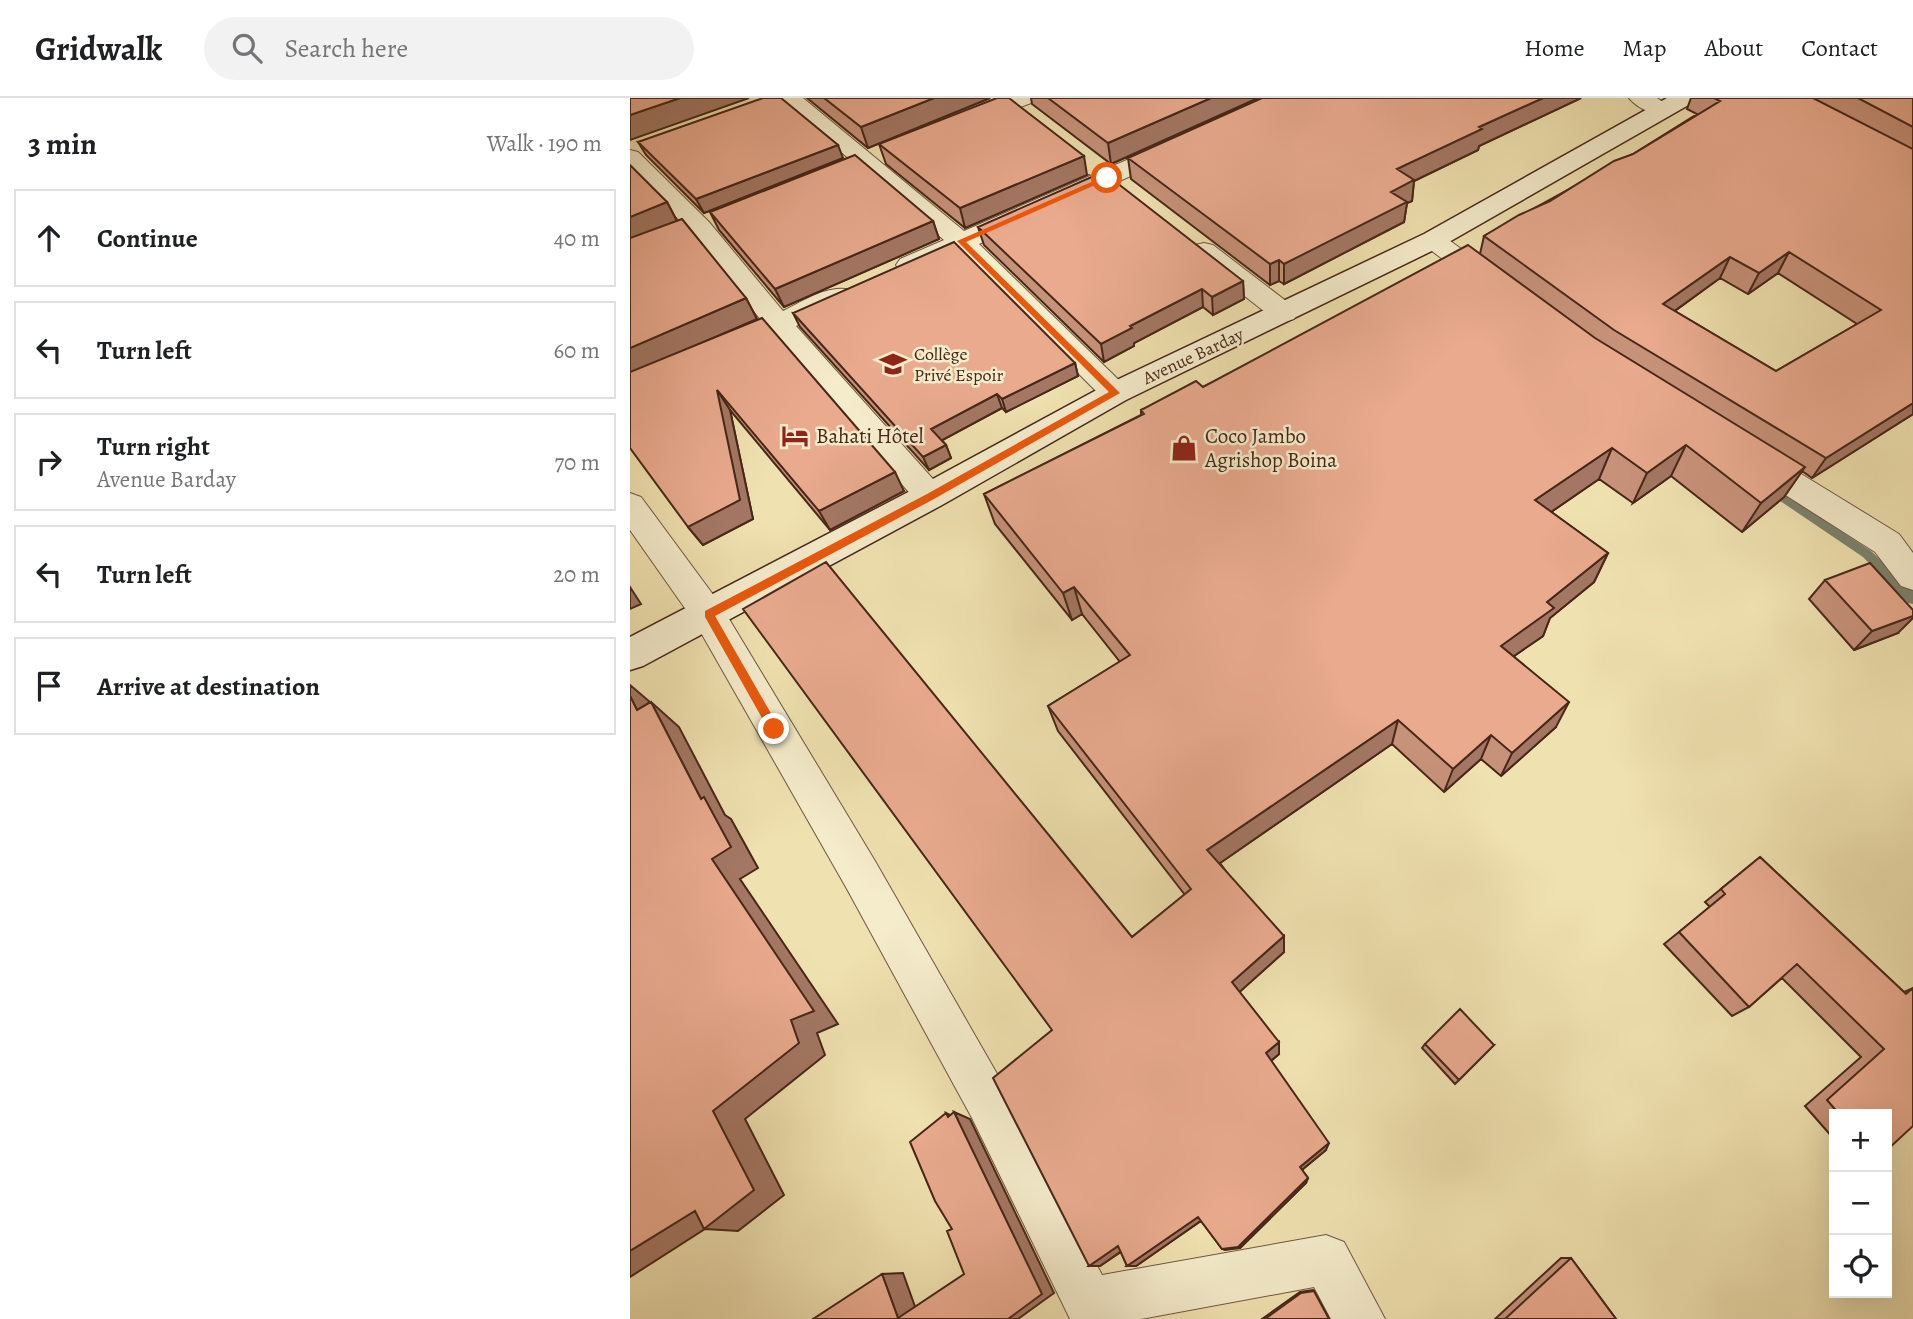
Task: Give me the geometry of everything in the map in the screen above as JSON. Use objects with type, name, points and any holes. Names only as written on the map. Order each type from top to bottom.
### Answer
[{"type":"main road","name":"Avenue Barday","points":[[630,655],[930,496],[1115,393],[1433,240],[1662,102]]},
{"type":"street","points":[[777,99],[861,160],[961,241],[1115,393]]},
{"type":"street","points":[[950,126],[1019,104]]},
{"type":"street","points":[[888,274],[1194,138]]},
{"type":"street","points":[[836,170],[887,150]]},
{"type":"street","points":[[634,151],[779,324],[930,496]]},
{"type":"street","points":[[1086,161],[1129,195]]},
{"type":"street","points":[[1185,237],[1284,313]]},
{"type":"street","points":[[1433,240],[1508,296]]},
{"type":"street","points":[[630,387],[864,285]]},
{"type":"street","points":[[1723,440],[1886,543],[1913,577]]},
{"type":"street","points":[[630,505],[708,614],[861,875],[988,1102],[1089,1303],[1326,1260],[1359,1319]]},
{"type":"building","points":[[630,98],[680,98],[630,115]]},
{"type":"building","points":[[763,98],[781,98],[838,145],[696,199],[638,142]]},
{"type":"building","points":[[824,98],[934,98],[861,127]]},
{"type":"building","points":[[997,98],[1009,98],[1084,156],[960,208],[879,144]]},
{"type":"building","points":[[1048,98],[1211,98],[1108,143]]},
{"type":"building","points":[[1262,98],[1543,98],[1397,169],[1414,180],[1391,192],[1407,202],[1284,264],[1279,260],[1270,264],[1128,158]]},
{"type":"building","points":[[1714,98],[1813,98],[1913,149],[1913,403],[1826,458],[1614,330],[1484,236],[1519,215],[1550,201],[1614,161],[1633,154],[1720,101]],"holes":[[[1789,252],[1881,310],[1776,371],[1663,304],[1730,257],[1759,273]]]},
{"type":"building","points":[[1858,98],[1913,98],[1913,127]]},
{"type":"building","points":[[855,155],[933,221],[775,289],[710,212]]},
{"type":"building","points":[[630,165],[667,202],[630,217]]},
{"type":"building","points":[[1103,172],[1243,281],[1212,297],[1202,289],[1101,344],[978,227]]},
{"type":"building","points":[[682,219],[746,298],[630,348],[630,238]]},
{"type":"building","points":[[954,242],[1075,363],[1002,399],[997,394],[931,429],[946,445],[923,457],[793,313]]},
{"type":"building","points":[[1468,245],[1595,338],[1805,467],[1761,503],[1686,445],[1647,473],[1612,448],[1535,500],[1608,553],[1547,602],[1554,608],[1501,646],[1569,702],[1512,753],[1491,735],[1453,769],[1398,720],[1207,850],[1284,936],[1232,982],[1279,1042],[1266,1053],[1329,1143],[1300,1167],[1308,1178],[1238,1247],[1222,1249],[1198,1217],[1127,1266],[1118,1246],[1089,1266],[993,1078],[1052,1030],[743,609],[826,562],[1132,937],[1191,889],[1048,706],[1130,655],[1074,587],[1063,593],[984,494],[1144,414],[1141,410],[1196,381],[1203,387]]},
{"type":"building","points":[[762,318],[895,472],[819,511],[717,390],[740,500],[688,527],[630,448],[630,372]]},
{"type":"building","points":[[1870,563],[1913,610],[1913,616],[1872,631],[1825,580]]},
{"type":"building","points":[[630,696],[637,710],[651,702],[701,799],[704,797],[731,847],[712,859],[814,1011],[791,1020],[799,1043],[713,1111],[754,1190],[704,1229],[695,1211],[630,1251]]},
{"type":"building","points":[[1760,857],[1906,994],[1913,988],[1913,1126],[1892,1145],[1892,1109],[1835,1109],[1827,1100],[1884,1049],[1797,964],[1749,1007],[1679,932],[1725,894],[1721,889]]},
{"type":"building","points":[[1460,1009],[1494,1045],[1459,1080],[1425,1044]]},
{"type":"building","points":[[954,1112],[1042,1294],[1008,1319],[813,1319],[882,1274],[898,1318],[964,1274],[947,1231],[952,1229],[935,1201],[910,1142],[946,1113],[948,1117]]},
{"type":"building","points":[[1571,1258],[1616,1319],[1505,1319]]},
{"type":"building","points":[[1314,1291],[1329,1319],[1265,1319],[1301,1293]]},
{"type":"waterway","points":[[1768,487],[1867,554],[1913,599]]},
{"type":"place","name":"Collège Privé Espoir","points":[[893,364]]},
{"type":"place","name":"Bahati Hôtel","points":[[795,436]]},
{"type":"place","name":"Coco Jambo Agrishop Boina","points":[[1184,448]]},
{"type":"route","points":[[774,729],[708,614],[930,496],[1115,393],[961,241],[1107,178]]}]
